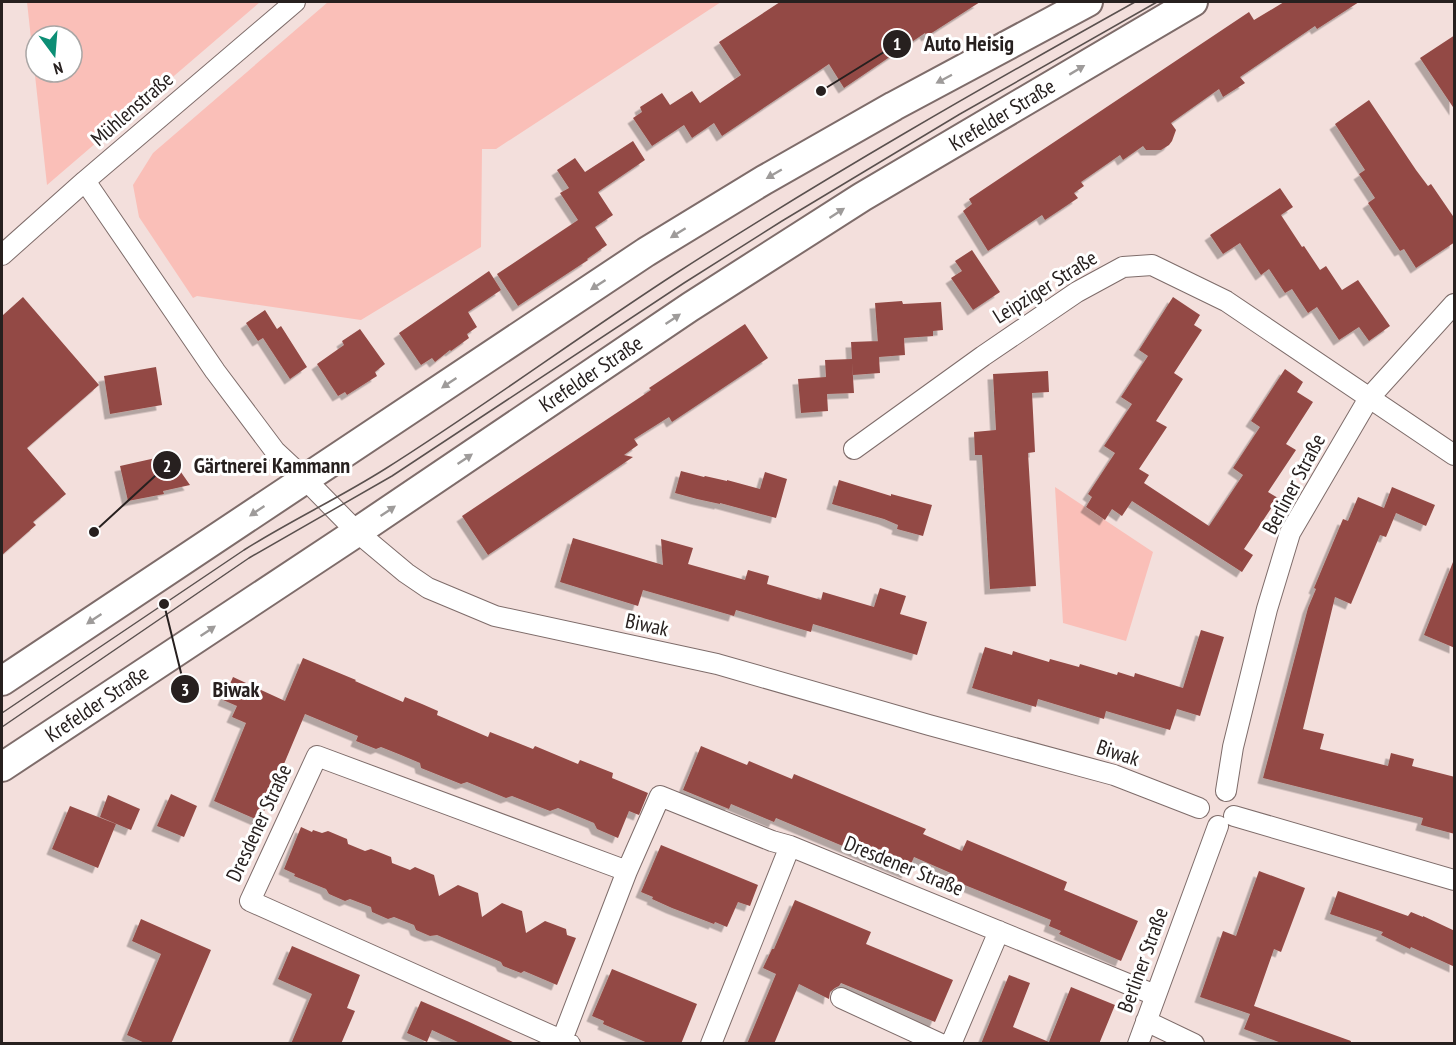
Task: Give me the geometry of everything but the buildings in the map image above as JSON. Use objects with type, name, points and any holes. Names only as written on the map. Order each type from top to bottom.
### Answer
[{"type":"main road","points":[[2,681],[646,252],[764,180],[894,106],[1088,2]]},
{"type":"main road","name":"Krefelder Straße","points":[[2,767],[357,532],[690,307],[862,197],[1193,2]]},
{"type":"street","name":"Mühlenstraße","points":[[2,255],[294,2]]},
{"type":"street","name":"Biwak","points":[[85,181],[215,371],[275,451],[357,532],[406,573],[428,588],[495,616],[717,664],[928,725],[1114,775],[1199,808]]},
{"type":"street","name":"Leipziger Straße","points":[[854,450],[983,356],[1077,292],[1123,267],[1152,265],[1226,301],[1455,455]]},
{"type":"street","name":"Berliner Straße","points":[[1226,791],[1233,747],[1267,609],[1290,533],[1369,398],[1455,304]]},
{"type":"street","name":"Dresdener Straße","points":[[627,871],[317,756],[250,901],[566,1042],[627,871],[660,796],[790,846],[1155,994]]},
{"type":"street","points":[[1226,821],[1236,810],[1232,796],[1221,790],[1208,792],[1200,802],[1199,808],[1207,823],[1226,821],[1455,880]]},
{"type":"street","name":"Berliner Straße","points":[[1138,1044],[1155,994],[1226,821]]},
{"type":"street","points":[[711,1044],[790,846]]},
{"type":"street","points":[[951,1044],[999,930]]},
{"type":"street","points":[[841,998],[941,1044]]},
{"type":"street","points":[[1146,1021],[1194,1044]]},
{"type":"shaded area","points":[[27,2],[260,2],[47,185],[36,84],[84,84],[84,24],[29,24]]},
{"type":"shaded area","points":[[328,2],[721,2],[496,149],[482,149],[481,247],[361,320],[197,296],[193,298],[139,217],[133,185],[153,153]]},
{"type":"shaded area","points":[[1055,487],[1153,552],[1126,641],[1063,623]]},
{"type":"tram line","points":[[2,713],[244,550],[368,480],[422,445],[641,296],[734,236],[905,133],[1135,2]]},
{"type":"tram line","points":[[2,727],[249,558],[392,476],[782,221],[960,114],[1157,2]]},
{"type":"place","name":"Auto Heisig","points":[[821,91]]},
{"type":"place","name":"Gärtnerei Kammann","points":[[94,532]]},
{"type":"place","name":"Biwak","points":[[164,604]]}]
